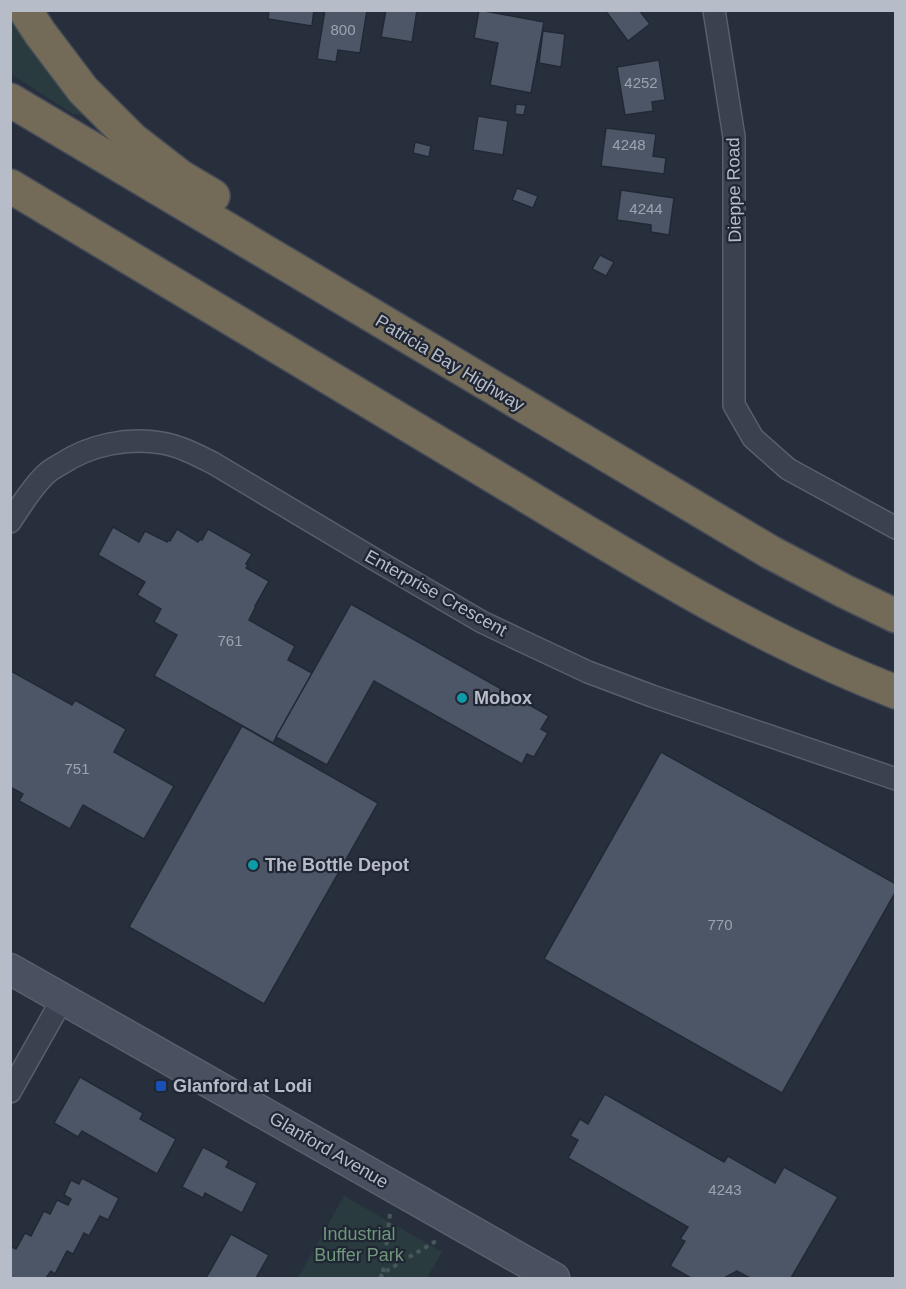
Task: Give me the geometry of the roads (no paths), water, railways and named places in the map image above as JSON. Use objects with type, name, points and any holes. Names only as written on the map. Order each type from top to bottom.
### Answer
[{"type":"highway","points":[[25,10],[83,90],[132,139],[182,177],[606,434],[770,552]]},
{"type":"highway","name":"Patricia Bay Highway","points":[[10,100],[770,552],[896,616]]},
{"type":"highway","points":[[10,186],[708,603],[795,648],[896,692]]},
{"type":"main road","name":"Glanford Avenue","points":[[10,969],[554,1278]]},
{"type":"street","name":"Dieppe Road","points":[[714,10],[734,137],[734,405],[753,438],[788,469],[896,528]]},
{"type":"street","name":"Enterprise Crescent","points":[[10,522],[47,473],[68,459],[90,449],[114,443],[139,441],[163,443],[186,450],[213,463],[374,560],[483,622],[588,672],[652,696],[896,778]]},
{"type":"street","points":[[10,1092],[63,998]]},
{"type":"place","name":"Mobox","points":[[462,698]]},
{"type":"place","name":"The Bottle Depot","points":[[253,865]]},
{"type":"place","name":"Glanford at Lodi","points":[[161,1086]]},
{"type":"park label","name":"Industrial Buffer Park","points":[[359,1244]]}]
